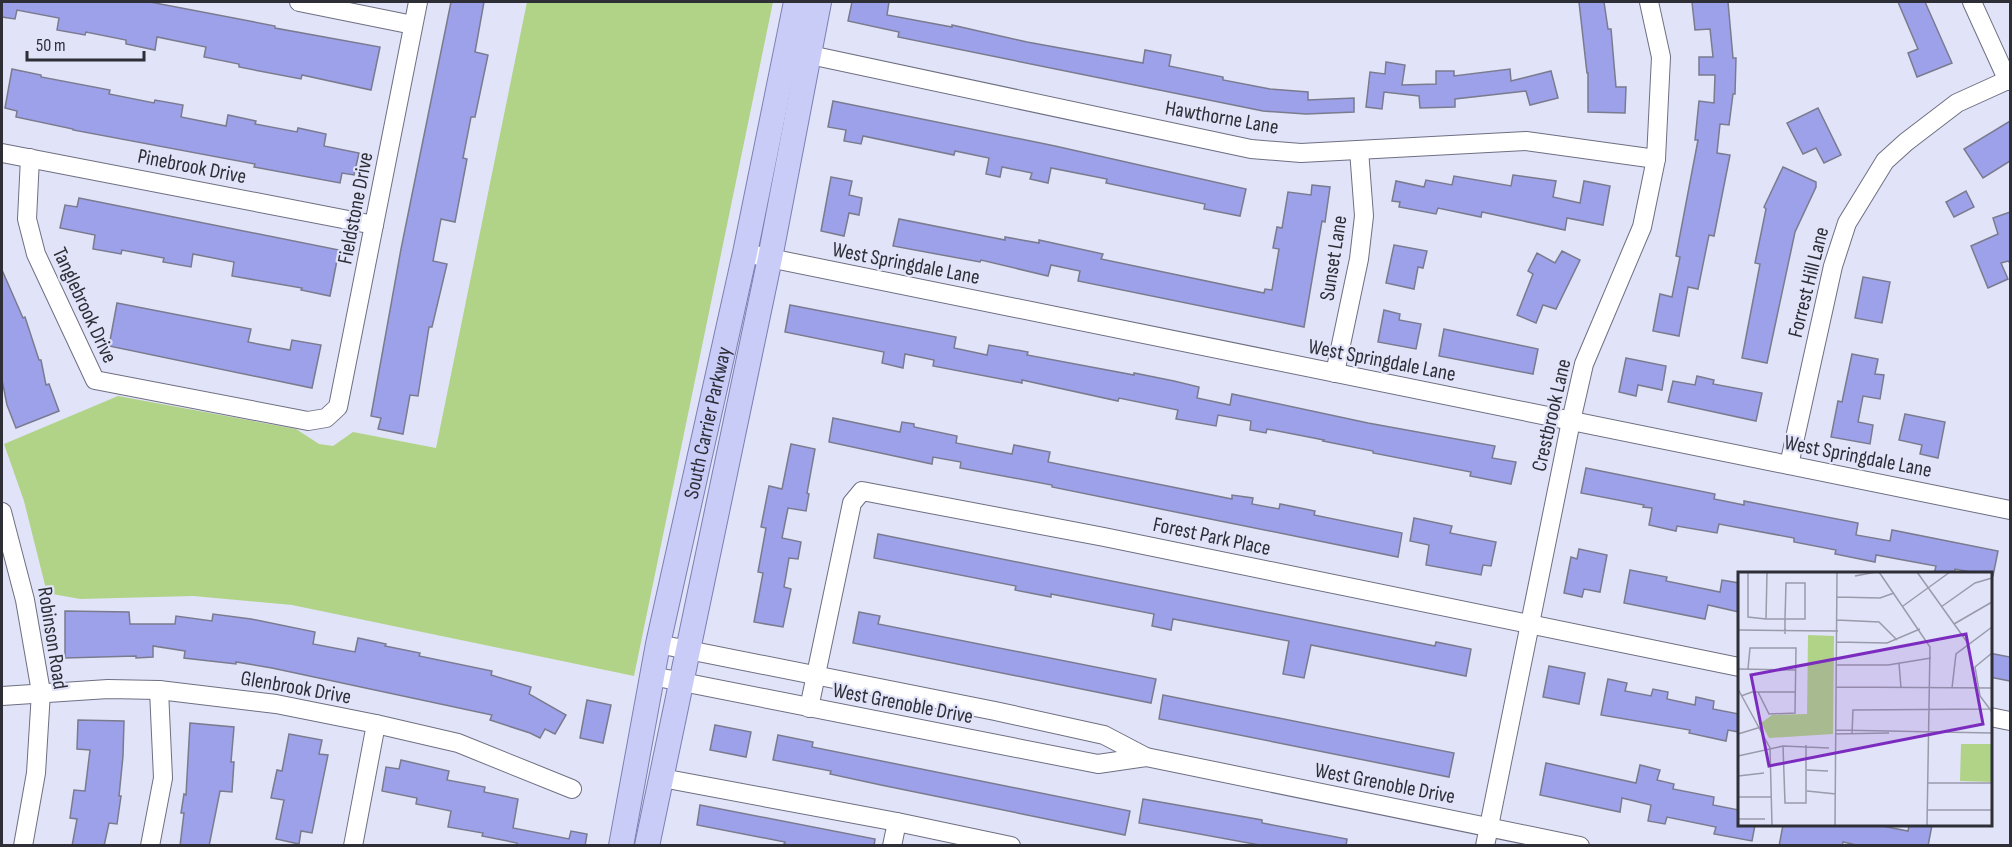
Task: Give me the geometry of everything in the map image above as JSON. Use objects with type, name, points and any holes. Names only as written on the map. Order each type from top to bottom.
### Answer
[{"type":"main road","name":"South Carrier Parkway","points":[[647,846],[770,258],[797,53],[796,2]]},
{"type":"main road","name":"South Carrier Parkway","points":[[621,846],[658,644],[745,253],[797,53],[819,2]]},
{"type":"street","points":[[299,2],[413,26]]},
{"type":"street","name":"Fieldstone Drive","points":[[326,418],[338,407],[418,2]]},
{"type":"street","name":"Crestbrook Lane","points":[[1485,846],[1584,364],[1642,227],[1656,159],[1661,57],[1649,2]]},
{"type":"street","points":[[1972,2],[2009,80]]},
{"type":"street","name":"Hawthorne Lane","points":[[797,53],[1251,149],[1301,153],[1526,141],[1656,159]]},
{"type":"street","name":"Forrest Hill Lane","points":[[1789,465],[1833,266],[1846,223],[1886,161],[1906,142],[1957,103],[2009,80]]},
{"type":"street","name":"Sunset Lane","points":[[1335,373],[1359,259],[1364,216],[1359,150]]},
{"type":"street","name":"Pinebrook Drive","points":[[2,153],[374,225]]},
{"type":"street","name":"Tanglebrook Drive","points":[[30,158],[27,219],[36,254],[95,380],[308,421],[326,418]]},
{"type":"street","name":"West Springdale Lane","points":[[745,253],[2010,510]]},
{"type":"street","name":"Forest Park Place","points":[[814,674],[852,503],[862,491],[1104,537],[1738,666]]},
{"type":"street","name":"Robinson Road","points":[[2,512],[25,600],[41,692],[36,773],[23,846]]},
{"type":"street","name":"West Grenoble Drive","points":[[658,644],[1104,735],[1146,757],[1580,846]]},
{"type":"street","points":[[809,708],[814,674]]},
{"type":"street","name":"West Grenoble Drive","points":[[652,676],[1098,764],[1146,757]]},
{"type":"street","points":[[150,846],[163,778],[159,690]]},
{"type":"street","name":"Glenbrook Drive","points":[[2,696],[41,692],[159,690],[276,704],[458,743],[573,789]]},
{"type":"street","points":[[1991,717],[2010,721]]},
{"type":"street","points":[[353,846],[376,724]]},
{"type":"street","points":[[662,778],[1011,846]]},
{"type":"street","points":[[892,846],[897,822]]},
{"type":"green space","points":[[527,2],[773,2],[634,676],[292,605],[193,596],[80,599],[47,593],[24,501],[4,444],[118,396],[296,429],[319,444],[333,446],[353,432],[436,448]]},
{"type":"building","points":[[2,2],[150,2],[380,47],[371,90],[302,75],[301,79],[239,67],[239,64],[204,57],[206,47],[157,37],[155,50],[126,44],[126,40],[86,32],[85,35],[57,30],[59,18],[17,10],[15,19],[2,17]]},
{"type":"building","points":[[451,2],[484,2],[475,52],[488,55],[475,117],[471,117],[463,158],[467,159],[455,222],[441,219],[433,261],[447,264],[432,327],[429,327],[418,396],[410,395],[403,434],[378,429],[381,418],[371,416],[401,249]]},
{"type":"building","points":[[852,2],[889,2],[887,15],[952,27],[952,25],[1027,42],[1143,63],[1145,50],[1171,55],[1169,66],[1270,89],[1308,92],[1308,100],[1354,98],[1354,112],[1306,114],[1263,111],[898,37],[899,32],[848,21]]},
{"type":"building","points":[[1579,2],[1604,2],[1608,29],[1611,29],[1616,87],[1626,87],[1625,113],[1588,112],[1588,73]]},
{"type":"building","points":[[1692,2],[1728,2],[1733,58],[1736,58],[1735,94],[1733,94],[1729,125],[1720,124],[1717,153],[1730,155],[1714,236],[1709,235],[1698,289],[1688,287],[1679,336],[1653,331],[1660,294],[1672,297],[1680,257],[1676,256],[1698,140],[1695,140],[1699,101],[1714,103],[1715,75],[1699,75],[1699,57],[1713,57],[1710,29],[1695,30]]},
{"type":"building","points":[[1898,2],[1925,2],[1952,63],[1917,77],[1908,53],[1918,49]]},
{"type":"building","points":[[1386,62],[1405,65],[1402,85],[1436,84],[1436,71],[1454,71],[1454,76],[1510,69],[1511,81],[1551,71],[1558,98],[1530,105],[1526,91],[1455,99],[1455,107],[1420,108],[1419,96],[1384,92],[1382,109],[1366,107],[1370,72],[1385,74]]},
{"type":"building","points":[[12,69],[110,90],[109,94],[154,103],[155,100],[183,105],[181,117],[226,126],[228,115],[256,121],[255,124],[297,132],[298,128],[326,134],[324,146],[359,153],[354,175],[342,173],[340,183],[16,117],[17,111],[5,108]]},
{"type":"building","points":[[833,101],[1055,146],[1246,189],[1240,216],[1204,209],[1205,204],[1106,183],[1107,179],[1051,168],[1048,183],[1030,179],[1032,173],[1002,167],[1000,177],[986,174],[989,158],[955,151],[954,155],[863,136],[861,144],[844,141],[846,130],[828,127]]},
{"type":"building","points":[[1818,108],[1841,155],[1824,163],[1816,148],[1803,154],[1787,123]]},
{"type":"building","points":[[2010,121],[2010,161],[1983,178],[1964,149]]},
{"type":"building","points":[[1783,167],[1816,182],[1816,187],[1795,232],[1767,363],[1742,358],[1760,264],[1755,263],[1766,209],[1764,207]]},
{"type":"building","points":[[1513,175],[1556,181],[1553,197],[1580,203],[1584,181],[1610,186],[1603,225],[1567,218],[1565,230],[1482,212],[1481,217],[1438,208],[1436,214],[1399,207],[1400,202],[1392,201],[1396,181],[1424,187],[1426,180],[1452,185],[1454,176],[1511,186]]},
{"type":"building","points":[[831,177],[852,181],[849,195],[862,198],[859,215],[849,213],[844,236],[821,231]]},
{"type":"building","points":[[1312,185],[1330,187],[1304,327],[1078,281],[1080,271],[1051,265],[1048,276],[981,260],[980,262],[893,246],[899,219],[1005,240],[1005,237],[1039,243],[1039,240],[1103,254],[1101,259],[1264,293],[1265,289],[1272,290],[1279,249],[1273,248],[1277,227],[1282,228],[1288,192],[1311,195]]},
{"type":"building","points":[[1966,191],[1974,207],[1954,217],[1946,202]]},
{"type":"building","points":[[79,198],[339,250],[330,296],[301,290],[302,288],[232,276],[234,262],[193,254],[191,267],[163,262],[164,258],[122,250],[121,254],[93,249],[95,235],[60,228],[65,205],[77,207]]},
{"type":"building","points":[[2010,212],[2010,263],[2008,261],[2001,263],[2008,279],[1988,288],[1971,246],[1998,234],[1993,218]]},
{"type":"building","points":[[1394,245],[1427,251],[1423,268],[1418,267],[1414,289],[1386,283]]},
{"type":"building","points":[[1562,251],[1580,260],[1556,309],[1543,305],[1536,323],[1517,315],[1533,274],[1528,271],[1537,253],[1555,263]]},
{"type":"building","points":[[2,270],[23,318],[25,317],[39,360],[41,360],[46,385],[49,384],[59,411],[16,428],[7,405],[2,380]]},
{"type":"building","points":[[1863,277],[1890,282],[1882,323],[1855,318]]},
{"type":"building","points":[[117,303],[251,329],[248,342],[290,350],[292,340],[321,345],[312,388],[109,346]]},
{"type":"building","points":[[790,305],[956,337],[954,348],[987,355],[989,345],[1028,352],[1027,355],[1174,381],[1199,387],[1197,398],[1230,405],[1232,394],[1368,423],[1495,446],[1492,458],[1516,462],[1511,484],[1470,476],[1471,472],[1373,453],[1373,451],[1324,440],[1267,429],[1266,433],[1250,430],[1251,421],[1218,415],[1216,426],[1176,419],[1178,410],[1119,398],[1118,401],[1022,380],[1022,383],[933,366],[934,360],[905,354],[903,368],[882,363],[884,352],[785,332]]},
{"type":"building","points":[[1384,310],[1400,314],[1399,320],[1421,324],[1416,349],[1378,342]]},
{"type":"building","points":[[1444,329],[1538,349],[1533,374],[1439,356]]},
{"type":"building","points":[[1852,354],[1878,359],[1875,374],[1884,375],[1880,399],[1863,396],[1858,422],[1873,425],[1870,444],[1831,437],[1838,401],[1842,402]]},
{"type":"building","points":[[1626,358],[1666,366],[1662,390],[1638,385],[1636,396],[1619,392]]},
{"type":"building","points":[[1697,376],[1714,380],[1713,384],[1762,393],[1756,421],[1668,402],[1673,381],[1695,385]]},
{"type":"building","points":[[1905,414],[1945,422],[1938,458],[1920,454],[1922,445],[1899,440]]},
{"type":"building","points":[[833,418],[900,432],[902,422],[914,424],[914,427],[957,436],[956,443],[1012,454],[1014,445],[1050,452],[1048,462],[1232,499],[1232,495],[1253,498],[1252,504],[1279,509],[1280,504],[1315,511],[1314,515],[1402,533],[1398,557],[960,468],[961,462],[933,457],[932,464],[829,442]]},
{"type":"building","points":[[791,444],[815,449],[806,511],[788,508],[782,538],[801,542],[798,559],[789,558],[784,587],[791,589],[783,627],[754,622],[763,573],[758,572],[766,528],[761,527],[769,486],[782,489]]},
{"type":"building","points":[[1586,468],[1715,494],[1714,499],[1744,505],[1744,501],[1858,523],[1856,535],[1890,541],[1892,530],[1998,551],[1993,576],[1991,572],[1955,569],[1954,572],[1934,572],[1936,566],[1876,555],[1875,562],[1835,554],[1836,550],[1794,542],[1794,538],[1719,524],[1717,533],[1677,526],[1676,531],[1649,525],[1652,508],[1581,493]]},
{"type":"building","points":[[1414,518],[1452,526],[1450,533],[1496,542],[1491,566],[1483,565],[1481,575],[1426,565],[1429,545],[1410,541]]},
{"type":"building","points":[[878,534],[1435,646],[1436,642],[1471,649],[1466,676],[1311,645],[1304,678],[1283,674],[1289,641],[1173,619],[1171,630],[1152,626],[1154,614],[1051,594],[1051,597],[1015,590],[1016,586],[874,558]]},
{"type":"building","points":[[1579,549],[1607,555],[1600,592],[1584,589],[1582,597],[1564,593],[1571,557],[1577,559]]},
{"type":"building","points":[[1630,570],[1667,577],[1666,581],[1720,592],[1722,580],[1738,583],[1738,612],[1708,605],[1705,619],[1624,603]]},
{"type":"building","points":[[65,611],[129,612],[130,624],[175,624],[176,616],[212,621],[213,614],[251,619],[315,632],[313,644],[355,652],[358,638],[420,653],[419,656],[492,671],[491,675],[531,687],[529,694],[566,715],[555,734],[545,729],[540,738],[490,720],[492,715],[272,668],[236,662],[236,664],[184,658],[185,651],[153,646],[153,657],[65,658]]},
{"type":"building","points":[[859,612],[880,616],[878,624],[1156,679],[1151,703],[853,643]]},
{"type":"building","points":[[1991,653],[2010,657],[2010,681],[1991,677]]},
{"type":"building","points":[[1549,666],[1585,673],[1579,704],[1543,697]]},
{"type":"building","points":[[1608,679],[1627,683],[1625,691],[1651,696],[1653,689],[1668,692],[1667,699],[1695,705],[1696,697],[1714,701],[1713,709],[1738,714],[1738,732],[1728,730],[1726,741],[1689,733],[1690,730],[1601,715]]},
{"type":"building","points":[[1163,695],[1454,753],[1449,777],[1159,719]]},
{"type":"building","points":[[587,700],[611,705],[603,743],[580,738]]},
{"type":"building","points":[[78,720],[124,721],[119,796],[121,796],[117,824],[109,823],[104,846],[72,846],[77,819],[70,818],[74,790],[85,791],[90,750],[77,749]]},
{"type":"building","points":[[190,723],[234,727],[231,762],[234,762],[232,792],[220,791],[209,846],[180,846],[184,813],[181,813],[184,794],[186,795]]},
{"type":"building","points":[[715,725],[751,732],[746,757],[710,750]]},
{"type":"building","points":[[289,734],[322,740],[319,754],[328,755],[312,833],[301,831],[299,844],[276,839],[284,800],[271,798],[277,770],[282,771]]},
{"type":"building","points":[[778,735],[813,742],[812,747],[1130,811],[1125,835],[881,785],[830,774],[831,771],[773,760]]},
{"type":"building","points":[[401,760],[449,771],[447,780],[485,787],[484,792],[518,799],[513,828],[569,839],[571,831],[587,834],[585,846],[517,846],[517,843],[482,836],[483,833],[448,827],[451,811],[416,804],[417,798],[382,791],[386,767],[399,769]]},
{"type":"building","points":[[1546,763],[1636,783],[1640,765],[1660,770],[1657,780],[1674,784],[1673,789],[1714,797],[1713,805],[1738,810],[1738,826],[1755,826],[1752,841],[1714,834],[1716,827],[1667,817],[1665,824],[1648,821],[1651,805],[1622,798],[1620,812],[1540,795]]},
{"type":"building","points":[[1143,799],[1262,820],[1262,823],[1347,839],[1346,846],[1265,846],[1139,823]]},
{"type":"building","points":[[700,805],[875,839],[874,846],[792,846],[784,844],[785,842],[697,825]]},
{"type":"building","points":[[1783,826],[1882,826],[1908,831],[1909,826],[1932,826],[1928,846],[1861,846],[1843,842],[1842,846],[1779,846]]}]
